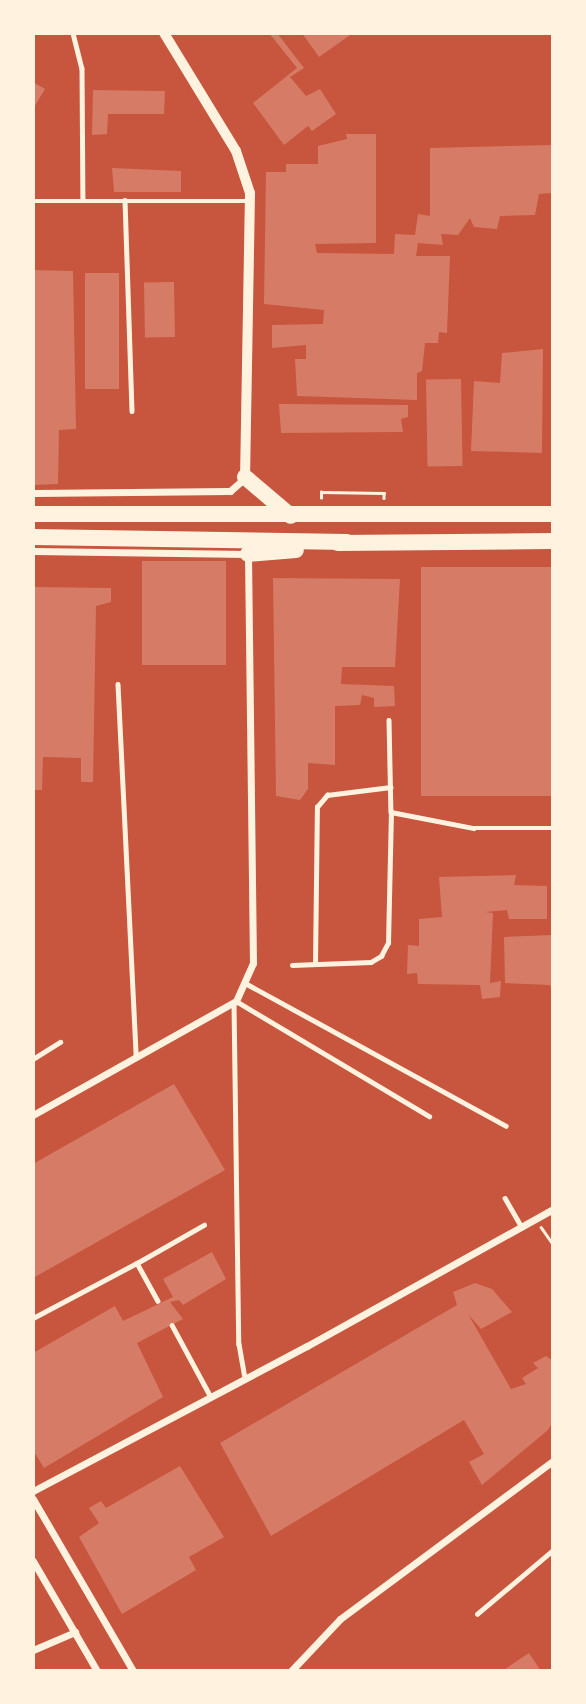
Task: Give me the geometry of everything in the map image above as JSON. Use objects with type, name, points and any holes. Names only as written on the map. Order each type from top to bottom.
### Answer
[{"type":"highway","points":[[245,477],[291,516]]},
{"type":"highway","points":[[33,514],[553,514]]},
{"type":"highway","points":[[33,537],[347,542],[553,541]]},
{"type":"highway","points":[[248,554],[347,542]]},
{"type":"street","points":[[33,492],[230,491],[245,477],[250,201],[236,150],[164,33]]},
{"type":"street","points":[[33,551],[248,554],[253,963],[247,984],[235,1002],[33,1115]]},
{"type":"street","points":[[33,1491],[245,1380],[553,1209]]},
{"type":"street","points":[[291,1671],[340,1619],[553,1461]]},
{"type":"street","points":[[33,1499],[133,1671]]},
{"type":"street","points":[[33,1561],[97,1671]]},
{"type":"street","points":[[33,1650],[75,1632]]},
{"type":"lane","points":[[73,33],[82,68],[83,200]]},
{"type":"lane","points":[[125,200],[132,411]]},
{"type":"lane","points":[[33,201],[250,201]]},
{"type":"lane","points":[[118,684],[136,1058]]},
{"type":"lane","points":[[292,965],[371,962],[388,943],[391,812],[389,720]]},
{"type":"lane","points":[[315,964],[317,807],[327,795],[390,787]]},
{"type":"lane","points":[[391,812],[473,828],[553,828]]},
{"type":"lane","points":[[247,984],[506,1126]]},
{"type":"lane","points":[[235,1002],[429,1116]]},
{"type":"lane","points":[[235,1002],[239,1344],[245,1380]]},
{"type":"lane","points":[[33,1059],[60,1042]]},
{"type":"lane","points":[[505,1198],[523,1227]]},
{"type":"lane","points":[[33,1318],[204,1225]]},
{"type":"lane","points":[[137,1263],[158,1301]]},
{"type":"lane","points":[[172,1325],[212,1397]]},
{"type":"lane","points":[[477,1614],[553,1550]]},
{"type":"path","points":[[321,492],[384,493]]},
{"type":"path","points":[[536,1220],[553,1244]]},
{"type":"building","points":[[269,33],[277,33],[304,68],[290,77],[306,96],[320,89],[336,114],[312,131],[308,126],[284,145],[253,103],[297,68]]},
{"type":"building","points":[[302,33],[353,33],[319,57]]},
{"type":"building","points":[[33,82],[45,89],[33,109]]},
{"type":"building","points":[[93,90],[165,91],[164,114],[108,114],[107,134],[92,135]]},
{"type":"building","points":[[346,134],[376,134],[376,243],[315,244],[317,253],[394,254],[395,234],[415,235],[418,214],[430,216],[430,148],[553,145],[553,193],[539,194],[535,215],[500,216],[497,229],[474,227],[470,218],[458,235],[441,234],[443,245],[418,243],[416,256],[450,256],[447,333],[439,332],[438,343],[425,343],[422,371],[417,373],[417,400],[297,396],[295,359],[306,359],[306,345],[272,348],[272,325],[323,324],[324,310],[264,304],[266,172],[286,172],[286,164],[318,164],[318,146],[347,139]]},
{"type":"building","points":[[112,168],[181,171],[181,192],[114,192]]},
{"type":"building","points":[[33,270],[73,271],[76,429],[59,430],[58,484],[33,485]]},
{"type":"building","points":[[85,273],[119,273],[119,389],[85,389]]},
{"type":"building","points":[[174,282],[175,337],[145,338],[144,283]]},
{"type":"building","points":[[543,349],[542,453],[471,451],[474,381],[500,383],[502,353]]},
{"type":"building","points":[[461,379],[463,466],[428,467],[426,380]]},
{"type":"building","points":[[279,404],[408,405],[408,417],[401,419],[403,432],[281,433]]},
{"type":"building","points":[[142,561],[226,561],[226,665],[142,665]]},
{"type":"building","points":[[421,567],[553,567],[553,796],[421,796]]},
{"type":"building","points":[[273,578],[400,579],[395,667],[342,667],[341,684],[394,686],[395,706],[374,707],[374,698],[362,695],[360,705],[335,706],[335,765],[308,763],[308,789],[300,800],[276,796]]},
{"type":"building","points":[[33,587],[111,588],[111,602],[96,606],[93,782],[81,782],[81,758],[43,757],[42,790],[33,790]]},
{"type":"building","points":[[516,875],[514,885],[547,886],[547,919],[509,919],[507,910],[485,912],[493,913],[490,983],[501,981],[500,997],[482,999],[480,985],[418,984],[417,973],[407,974],[408,945],[419,946],[419,919],[442,917],[439,877]]},
{"type":"building","points":[[552,935],[553,994],[550,985],[505,983],[504,937]]},
{"type":"building","points":[[174,1084],[225,1170],[33,1278],[33,1164]]},
{"type":"building","points":[[212,1252],[226,1279],[183,1305],[179,1300],[170,1302],[183,1319],[137,1343],[163,1397],[44,1468],[33,1450],[33,1353],[115,1306],[123,1321],[173,1297],[163,1279]]},
{"type":"building","points":[[475,1283],[492,1289],[512,1312],[481,1329],[468,1314],[511,1389],[526,1384],[522,1378],[538,1368],[533,1363],[546,1356],[553,1361],[553,1421],[548,1430],[482,1485],[469,1462],[484,1454],[464,1420],[271,1536],[220,1443],[457,1305],[453,1292]]},
{"type":"building","points":[[180,1466],[224,1537],[189,1557],[196,1570],[122,1614],[79,1537],[99,1523],[89,1508],[101,1501],[106,1508]]},
{"type":"building","points":[[529,1653],[541,1671],[502,1671]]}]
